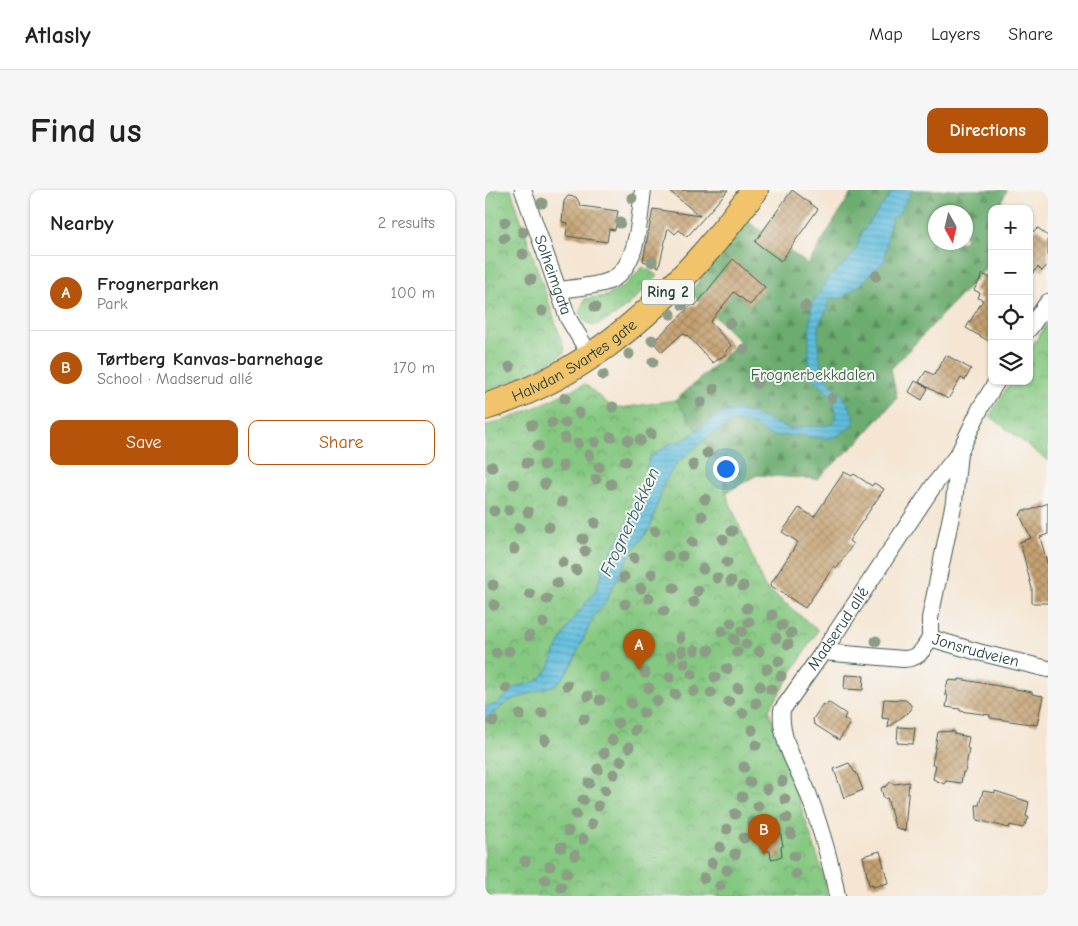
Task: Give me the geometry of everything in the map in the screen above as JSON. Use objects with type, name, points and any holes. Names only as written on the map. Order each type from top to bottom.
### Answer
[{"type":"main road","name":"Halvdan Svartes gate","points":[[485,407],[531,390],[591,357],[621,336],[653,307],[703,255],[755,190]]},
{"type":"street","name":"Solheimgata","points":[[523,190],[560,290],[568,318],[591,357]]},
{"type":"street","points":[[560,290],[608,282],[625,269],[634,248],[643,190]]},
{"type":"street","points":[[1033,323],[1048,302]]},
{"type":"street","name":"Madserud allé","points":[[837,896],[824,840],[808,794],[783,734],[782,710],[823,652],[934,485],[959,453],[981,406],[994,385]]},
{"type":"street","points":[[930,638],[930,618],[954,502],[959,453]]},
{"type":"street","name":"Jonsrudveien","points":[[823,652],[903,659],[912,658],[921,654],[930,638],[1048,669]]},
{"type":"green space","points":[[485,190],[511,190],[564,348],[564,353],[536,370],[485,392]]},
{"type":"green space","name":"Frognerbekkdalen","points":[[853,190],[1007,190],[1000,205],[988,205],[988,266],[891,369],[897,398],[856,444],[817,479],[757,475],[726,493],[718,462],[676,400],[740,342],[690,292],[747,221],[808,264]]},
{"type":"green space","points":[[643,267],[658,276],[629,305],[612,317],[593,326],[583,320],[580,311],[585,299],[606,296],[623,287]]},
{"type":"green space","points":[[1048,322],[1048,461],[990,416],[1009,385],[1033,385],[1033,345]]},
{"type":"green space","points":[[585,384],[614,409],[676,400],[718,462],[726,493],[764,586],[818,630],[769,710],[825,879],[827,896],[485,896],[485,426],[524,412]]},
{"type":"water","name":"Frognerbekken","points":[[894,190],[912,190],[898,215],[892,218],[888,232],[885,260],[861,284],[842,298],[829,298],[826,312],[818,326],[819,354],[824,376],[848,404],[853,418],[853,425],[839,435],[826,439],[799,435],[774,436],[764,433],[756,426],[735,421],[713,433],[677,463],[664,484],[650,528],[630,554],[604,605],[594,616],[572,664],[563,678],[555,685],[509,701],[488,718],[485,723],[485,707],[497,704],[517,686],[535,682],[542,677],[549,667],[569,625],[596,590],[602,573],[602,567],[633,515],[643,493],[650,457],[670,444],[684,440],[717,416],[737,410],[751,413],[791,429],[826,426],[834,423],[836,413],[832,397],[814,379],[809,361],[812,303],[826,280],[855,252],[862,232]]},
{"type":"building","points":[[668,190],[728,190],[687,237],[679,230],[675,234],[668,228],[659,267],[643,261],[653,209],[700,216]]},
{"type":"building","points":[[792,190],[818,209],[781,261],[755,242]]},
{"type":"building","points":[[568,196],[576,197],[581,206],[618,211],[615,230],[609,229],[607,242],[566,236],[568,223],[562,222],[564,201]]},
{"type":"building","points":[[1038,228],[1048,236],[1048,264],[1042,271],[1038,267],[1033,273],[1033,231]]},
{"type":"building","points":[[733,259],[765,287],[750,305],[734,292],[710,322],[732,346],[726,351],[727,353],[713,363],[683,333],[662,352],[653,342],[693,304],[695,306]]},
{"type":"building","points":[[983,274],[988,277],[988,341],[966,328],[983,300],[978,298],[980,293],[974,290]]},
{"type":"building","points":[[946,355],[971,369],[965,380],[961,378],[948,399],[919,382],[926,371],[934,375]]},
{"type":"building","points":[[915,381],[928,388],[922,400],[909,392]]},
{"type":"building","points":[[844,472],[852,476],[854,474],[872,486],[874,483],[884,489],[849,541],[853,544],[837,568],[834,566],[805,608],[770,585],[798,542],[782,532],[799,508],[814,517]]},
{"type":"building","points":[[1048,503],[1048,534],[1040,537],[1048,566],[1048,603],[1032,603],[1032,589],[1020,542],[1031,538],[1020,515],[1023,510],[1031,510]]},
{"type":"building","points":[[845,675],[864,676],[863,690],[844,689]]},
{"type":"building","points":[[959,679],[1032,692],[1032,694],[1043,696],[1037,725],[990,718],[990,715],[946,707],[948,695],[945,695],[948,680],[959,681]]},
{"type":"building","points":[[884,699],[906,700],[911,705],[911,710],[888,728],[889,719],[882,718]]},
{"type":"building","points":[[828,702],[846,714],[844,719],[850,723],[839,740],[814,724],[813,719],[823,704],[826,706]]},
{"type":"building","points":[[898,727],[915,728],[913,744],[897,743]]},
{"type":"building","points":[[954,731],[954,734],[969,737],[965,772],[963,772],[961,783],[946,781],[944,784],[933,779],[936,765],[932,765],[938,732]]},
{"type":"building","points":[[849,763],[856,772],[863,790],[844,798],[834,769]]},
{"type":"building","points":[[890,782],[895,784],[909,782],[905,831],[895,827],[887,798],[884,799],[881,788],[887,786]]},
{"type":"building","points":[[983,791],[995,793],[995,791],[1029,802],[1026,816],[1029,818],[1023,828],[1010,825],[1009,828],[977,820],[976,805],[979,805]]},
{"type":"building","points":[[760,817],[772,817],[778,820],[783,846],[781,847],[782,857],[771,859],[770,851],[766,851],[763,832],[755,828]]},
{"type":"building","points":[[880,851],[888,883],[873,887],[872,884],[869,885],[863,856]]},
{"type":"place","name":"Frognerparken","points":[[639,670]]},
{"type":"place","name":"Tørtberg Kanvas-barnehage","points":[[764,855]]}]
